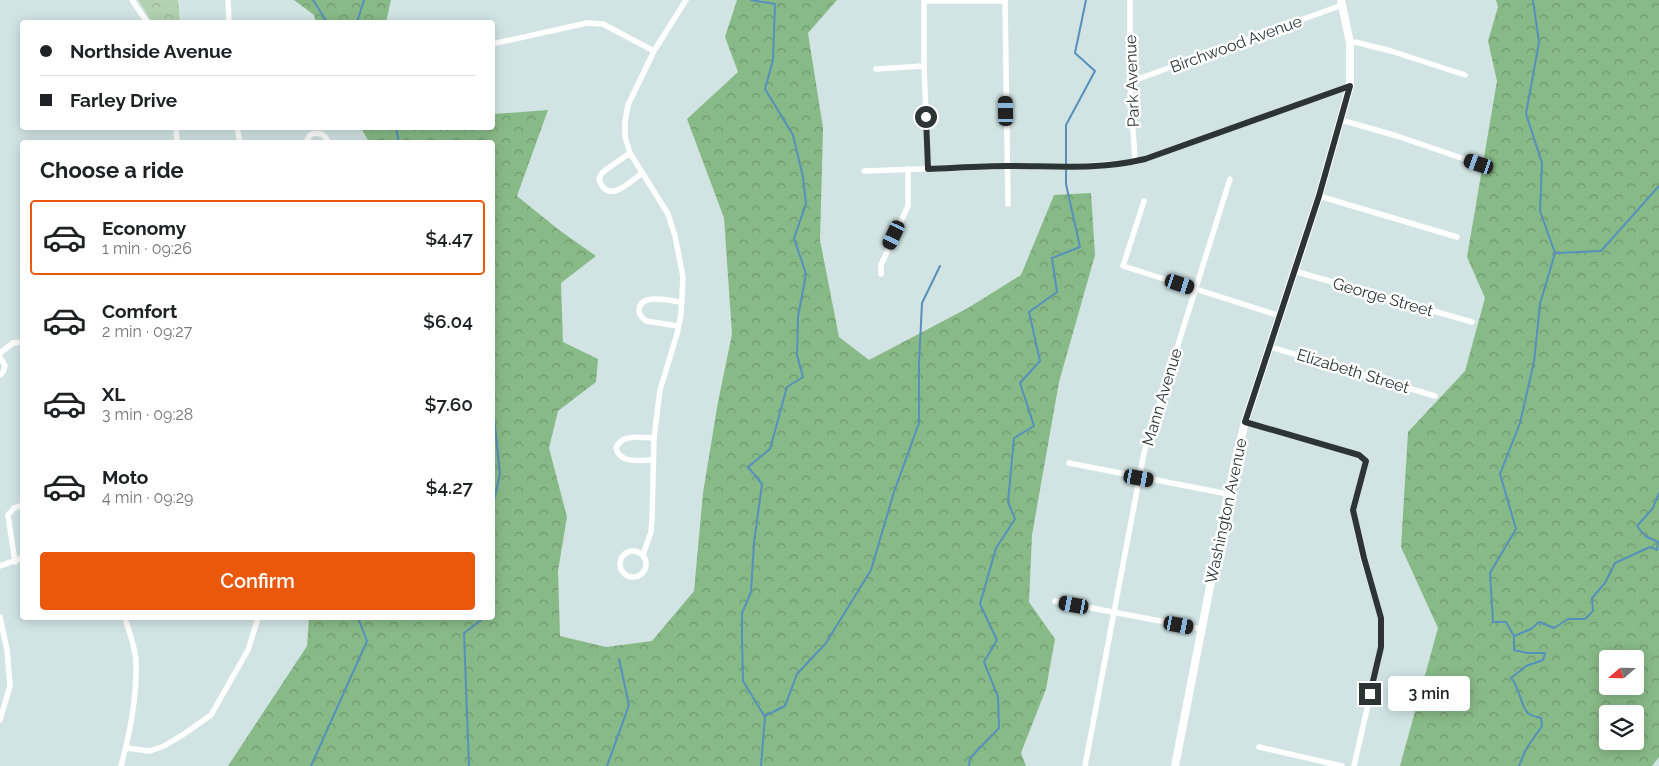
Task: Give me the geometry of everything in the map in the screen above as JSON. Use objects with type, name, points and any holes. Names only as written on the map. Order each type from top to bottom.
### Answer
[{"type":"street","points":[[132,0],[146,20]]},
{"type":"street","points":[[228,0],[229,20]]},
{"type":"street","points":[[643,555],[632,551],[624,555],[620,562],[624,574],[632,577],[641,575],[646,568],[643,555],[651,532],[654,438],[660,390],[678,326],[683,277],[675,236],[668,214],[630,153],[625,130],[628,105],[654,51],[686,0]]},
{"type":"street","points":[[928,169],[924,66],[924,1],[1005,0],[1008,204]]},
{"type":"street","name":"Park Avenue","points":[[1130,0],[1130,82],[1134,162]]},
{"type":"street","name":"Birchwood Avenue","points":[[1130,82],[1342,3]]},
{"type":"street","name":"Washington Avenue","points":[[1175,766],[1228,494],[1245,422],[1319,196],[1350,86],[1350,42],[1342,3]]},
{"type":"street","points":[[495,43],[588,23],[603,24],[654,51]]},
{"type":"street","points":[[1350,42],[1392,51],[1465,75]]},
{"type":"street","points":[[876,69],[924,66]]},
{"type":"street","points":[[864,171],[1007,166],[1070,168],[1134,162],[1350,86]]},
{"type":"street","points":[[1341,120],[1397,136],[1479,164]]},
{"type":"street","points":[[307,140],[310,136],[317,133],[324,136],[327,140]]},
{"type":"street","points":[[630,153],[602,173],[598,180],[601,187],[606,191],[613,191],[642,174]]},
{"type":"street","points":[[881,274],[880,265],[908,206],[908,169]]},
{"type":"street","name":"Mann Avenue","points":[[1085,766],[1144,453],[1230,179]]},
{"type":"street","points":[[1319,196],[1457,237]]},
{"type":"street","points":[[1144,201],[1123,266],[1280,316]]},
{"type":"street","name":"George Street","points":[[1294,271],[1472,322]]},
{"type":"street","points":[[678,326],[646,321],[642,319],[639,309],[640,305],[647,300],[656,299],[681,302]]},
{"type":"street","points":[[0,353],[13,343],[20,342]]},
{"type":"street","name":"Elizabeth Street","points":[[1270,347],[1435,396]]},
{"type":"street","points":[[0,357],[5,366],[0,376]]},
{"type":"street","points":[[1245,422],[1359,455],[1366,461],[1353,510],[1381,618],[1382,632],[1381,647],[1354,766]]},
{"type":"street","points":[[653,460],[625,460],[619,456],[616,448],[622,440],[630,437],[654,438]]},
{"type":"street","points":[[1069,463],[1228,494]]},
{"type":"street","points":[[15,562],[8,515],[14,508],[20,506]]},
{"type":"street","points":[[0,566],[20,559]]},
{"type":"street","points":[[1055,601],[1202,629]]},
{"type":"street","points":[[0,618],[7,650],[10,686],[0,720]]},
{"type":"street","points":[[121,766],[134,705],[136,661],[126,620]]},
{"type":"street","points":[[126,748],[150,751],[164,746],[211,715],[248,650],[257,620]]},
{"type":"street","points":[[1259,747],[1342,766]]},
{"type":"green space","points":[[138,0],[178,0],[180,20],[151,20]]},
{"type":"green space","points":[[294,0],[391,0],[386,20],[315,20],[314,15]]},
{"type":"green space","points":[[737,0],[837,0],[808,33],[823,128],[820,240],[839,337],[869,360],[968,308],[1021,275],[1054,195],[1091,193],[1095,255],[1059,382],[1032,535],[1029,602],[1055,639],[1046,689],[1021,753],[1026,766],[228,766],[307,646],[309,620],[495,620],[495,140],[368,140],[362,130],[495,130],[495,114],[548,110],[517,196],[559,230],[596,256],[561,283],[563,342],[598,359],[596,382],[558,411],[549,448],[567,517],[558,571],[560,636],[606,647],[652,641],[694,591],[703,493],[718,402],[732,334],[724,218],[687,119],[738,72],[725,37]]},
{"type":"green space","points":[[1496,0],[1659,0],[1659,757],[1652,766],[1400,766],[1438,628],[1401,547],[1408,432],[1465,371],[1485,298],[1467,257],[1497,81],[1488,41],[1498,7]]},
{"type":"waterway","points":[[313,0],[326,20]]},
{"type":"waterway","points":[[358,20],[364,0]]},
{"type":"waterway","points":[[751,0],[775,4],[773,60],[765,89],[793,135],[803,177],[806,204],[794,238],[806,274],[798,317],[797,355],[803,377],[787,387],[770,449],[748,467],[762,484],[754,543],[751,592],[742,613],[743,681],[765,717],[761,766]]},
{"type":"waterway","points":[[969,766],[970,758],[999,728],[998,697],[984,662],[997,640],[980,604],[996,548],[1015,519],[1008,502],[1014,438],[1034,426],[1020,383],[1040,361],[1029,312],[1057,292],[1052,258],[1080,247],[1066,184],[1066,125],[1095,71],[1075,53],[1086,0]]},
{"type":"waterway","points":[[1514,636],[1506,622],[1493,622],[1490,573],[1516,529],[1500,474],[1520,423],[1534,362],[1540,304],[1555,253],[1540,211],[1542,163],[1526,114],[1539,42],[1533,0]]},
{"type":"waterway","points":[[396,130],[399,140]]},
{"type":"waterway","points":[[1556,253],[1601,251],[1659,186]]},
{"type":"waterway","points":[[765,716],[785,706],[797,674],[826,643],[871,570],[894,492],[919,423],[922,303],[940,266]]},
{"type":"waterway","points":[[495,426],[500,474],[495,496]]},
{"type":"waterway","points":[[1519,766],[1526,749],[1542,726],[1541,718],[1526,711],[1511,678],[1526,666],[1543,660],[1545,653],[1527,653],[1514,650],[1514,636],[1531,629],[1539,622],[1554,628],[1568,619],[1585,619],[1593,611],[1592,598],[1605,583],[1615,563],[1650,547],[1657,550],[1658,542],[1645,536],[1637,526],[1653,508],[1659,493]]},
{"type":"waterway","points":[[311,766],[367,641],[359,620]]},
{"type":"waterway","points":[[469,766],[464,633],[481,620]]},
{"type":"waterway","points":[[607,766],[629,705],[619,659]]},
{"type":"route","points":[[926,117],[928,169],[1007,166],[1070,168],[1134,162],[1145,159],[1350,86],[1319,196],[1245,422],[1359,455],[1366,461],[1353,510],[1381,618],[1381,647],[1370,694]]}]
